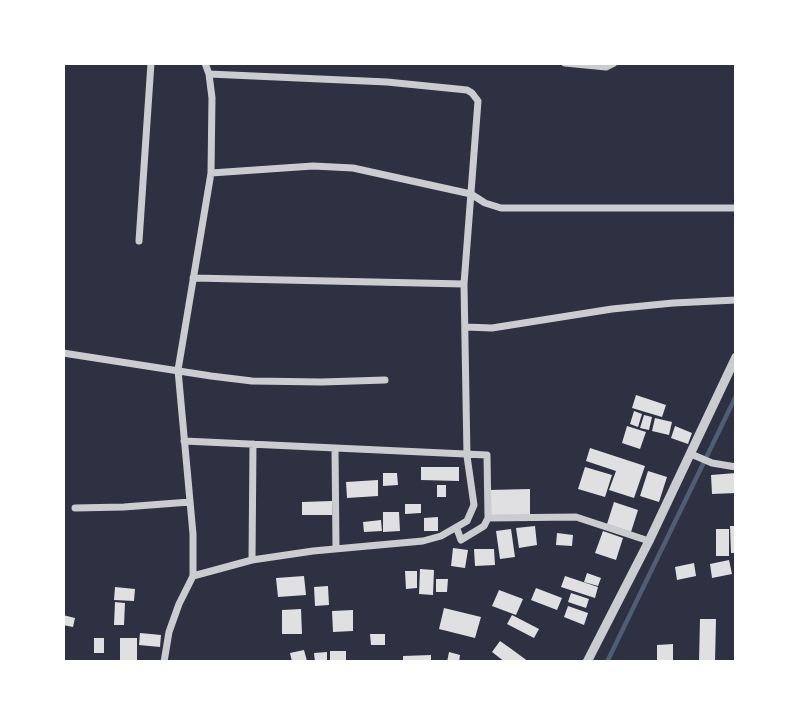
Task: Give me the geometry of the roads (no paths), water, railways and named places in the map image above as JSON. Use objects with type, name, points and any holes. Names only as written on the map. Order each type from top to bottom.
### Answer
[{"type":"street","points":[[139,241],[151,63]]},
{"type":"street","points":[[164,662],[172,623],[193,576],[193,534],[178,370],[211,173],[212,98],[205,63]]},
{"type":"street","points":[[565,63],[606,67],[614,63]]},
{"type":"street","points":[[193,576],[252,560],[336,548],[423,541],[457,529],[467,521],[474,505],[467,456],[464,284],[478,101],[475,95],[467,90],[387,82],[209,74]]},
{"type":"street","points":[[211,173],[313,166],[353,168],[471,194],[485,203],[501,208],[736,208]]},
{"type":"street","points":[[193,278],[464,284]]},
{"type":"street","points":[[465,327],[492,328],[612,309],[736,300]]},
{"type":"street","points":[[63,353],[252,380],[322,383],[385,380]]},
{"type":"street","points":[[587,662],[649,541],[736,357]]},
{"type":"street","points":[[184,441],[487,455],[488,518],[484,526],[461,540],[457,529]]},
{"type":"street","points":[[252,560],[253,444]]},
{"type":"street","points":[[335,447],[336,548]]},
{"type":"street","points":[[691,454],[721,466],[736,467]]},
{"type":"street","points":[[75,508],[190,502]]},
{"type":"street","points":[[488,518],[576,517],[649,541]]},
{"type":"waterway","points":[[607,662],[736,396]]}]
